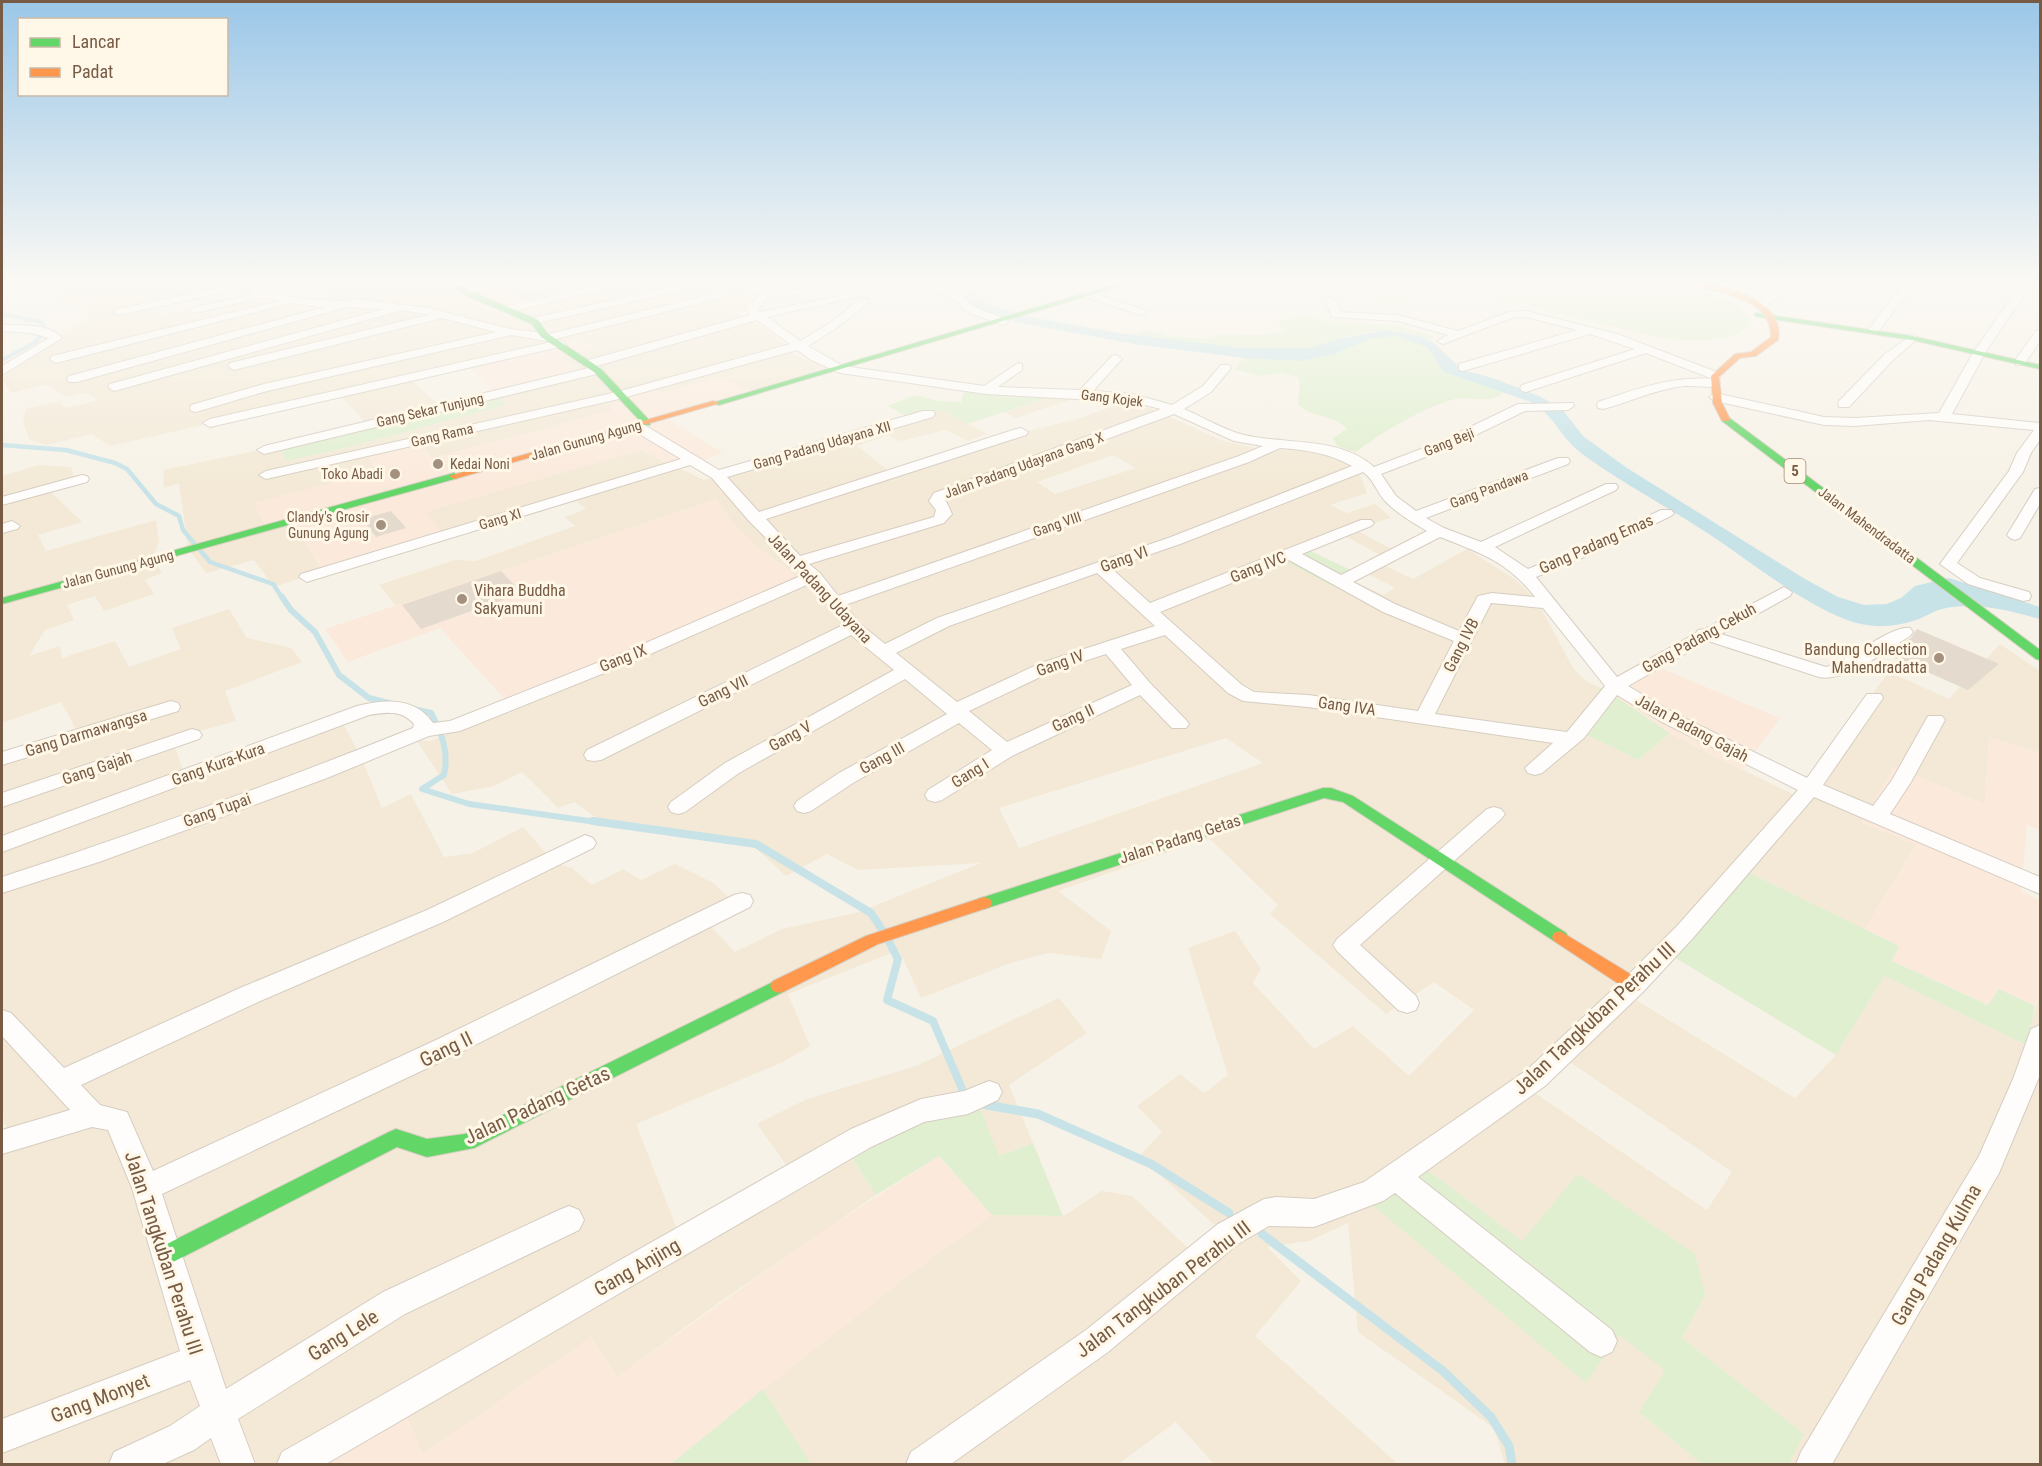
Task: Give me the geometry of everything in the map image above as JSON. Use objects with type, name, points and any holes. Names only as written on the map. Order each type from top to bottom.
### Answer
[{"type":"main road","points":[[565,349],[593,367],[619,394],[642,424]]},
{"type":"main road","name":"Jalan Gunung Agung","points":[[2,601],[908,349]]},
{"type":"main road","points":[[1715,379],[1725,365],[1738,356],[1753,354],[1759,349]]},
{"type":"main road","points":[[1963,349],[2040,366]]},
{"type":"main road","name":"Jalan Mahendradatta","points":[[1715,379],[1715,397],[1719,411],[1726,421],[2040,656]]},
{"type":"main road","name":"Jalan Padang Getas","points":[[166,1255],[396,1138],[427,1148],[467,1142],[872,940],[1323,792],[1348,799],[1634,985]]},
{"type":"street","points":[[2,371],[37,349]]},
{"type":"street","points":[[56,359],[96,349]]},
{"type":"street","points":[[73,379],[181,349]]},
{"type":"street","points":[[114,387],[249,349]]},
{"type":"street","points":[[220,371],[306,349]]},
{"type":"street","points":[[196,408],[264,388],[434,349]]},
{"type":"street","points":[[210,423],[511,349]]},
{"type":"street","name":"Gang Sekar Tunjung","points":[[264,450],[593,367],[650,349]]},
{"type":"street","points":[[619,394],[785,349]]},
{"type":"street","name":"Gang Kojek","points":[[806,349],[815,357],[840,369],[986,390],[1133,398],[1174,409],[1225,433],[1278,444],[1328,450],[1369,469]]},
{"type":"street","points":[[1463,367],[1524,349]]},
{"type":"street","points":[[1526,388],[1646,349]]},
{"type":"street","points":[[1648,349],[1715,379]]},
{"type":"street","points":[[1844,404],[1898,349]]},
{"type":"street","points":[[1944,416],[1981,349]]},
{"type":"street","points":[[2020,362],[2029,349]]},
{"type":"street","points":[[1084,394],[1116,359]]},
{"type":"street","points":[[986,390],[1018,367]]},
{"type":"street","points":[[1174,409],[1207,388],[1225,368]]},
{"type":"street","points":[[1603,405],[1663,385],[1689,380],[1715,379]]},
{"type":"street","name":"Gang Rama","points":[[266,475],[619,394]]},
{"type":"street","points":[[1715,397],[1824,421],[1944,416],[2040,429],[2024,453],[2016,472],[1947,564],[1974,581],[2023,596]]},
{"type":"street","name":"Gang Beji","points":[[1369,469],[1444,445],[1523,407],[1568,406]]},
{"type":"street","name":"Jalan Padang Udayana Gang X","points":[[796,562],[939,520],[945,514],[944,509],[936,501],[939,496],[1174,409]]},
{"type":"street","name":"Gang Padang Udayana XII","points":[[717,476],[928,414]]},
{"type":"street","name":"Jalan Padang Udayana","points":[[642,424],[717,476],[796,562],[814,576],[853,627],[1005,751]]},
{"type":"street","points":[[754,518],[1021,432]]},
{"type":"street","name":"Gang VIII","points":[[836,603],[1244,459],[1278,444]]},
{"type":"street","name":"Gang XI","points":[[307,577],[692,460]]},
{"type":"street","name":"Gang Pandawa","points":[[1414,517],[1563,461]]},
{"type":"street","name":"Jalan Padang Gajah","points":[[1369,469],[1391,499],[1414,517],[1439,531],[1504,558],[1526,575],[1599,669],[1616,686],[1667,717],[1810,788],[2040,886]]},
{"type":"street","name":"Gang VI","points":[[883,652],[943,622],[1369,469]]},
{"type":"street","points":[[2,501],[82,479]]},
{"type":"street","points":[[1483,548],[1611,487]]},
{"type":"street","points":[[2015,535],[2040,492]]},
{"type":"street","name":"Gang Padang Emas","points":[[1526,575],[1590,549],[1666,513]]},
{"type":"street","name":"Gang IVC","points":[[1149,610],[1366,523]]},
{"type":"street","points":[[1342,581],[1439,531]]},
{"type":"street","points":[[1290,554],[1389,608],[1464,639]]},
{"type":"street","name":"Gang IVA","points":[[1100,567],[1235,689],[1247,696],[1308,701],[1569,740]]},
{"type":"street","name":"Gang IX","points":[[426,730],[453,727],[633,655],[814,576]]},
{"type":"street","name":"Gang Padang Cekuh","points":[[1616,686],[1704,634],[1784,592]]},
{"type":"street","name":"Gang IVB","points":[[1424,717],[1482,602],[1488,599],[1550,604]]},
{"type":"street","name":"Gang VII","points":[[594,755],[853,627]]},
{"type":"street","name":"Gang IV","points":[[959,712],[1030,674],[1168,628]]},
{"type":"street","points":[[1704,634],[1825,673],[1854,661],[1904,633]]},
{"type":"street","points":[[1109,646],[1143,687],[1179,724]]},
{"type":"street","name":"Gang V","points":[[678,807],[732,768],[906,671]]},
{"type":"street","points":[[1535,768],[1577,734],[1616,686]]},
{"type":"street","name":"Gang II","points":[[1005,751],[1061,723],[1143,687]]},
{"type":"street","name":"Jalan Tangkuban Perahu III","points":[[922,1464],[1097,1341],[1228,1234],[1264,1213],[1276,1210],[1314,1213],[1373,1192],[1536,1078],[1634,985],[1685,932],[1810,788],[1874,698]]},
{"type":"street","name":"Gang Kura-Kura","points":[[2,844],[364,710],[384,706],[408,711],[421,719],[426,730]]},
{"type":"street","name":"Gang Darmawangsa","points":[[2,759],[171,707]]},
{"type":"street","name":"Gang III","points":[[804,806],[846,778],[959,712]]},
{"type":"street","points":[[1877,817],[1901,782],[1935,720]]},
{"type":"street","name":"Gang Tupai","points":[[2,885],[92,856],[320,773],[426,730]]},
{"type":"street","name":"Gang Gajah","points":[[2,800],[192,735]]},
{"type":"street","name":"Gang I","points":[[934,795],[1005,751]]},
{"type":"street","points":[[1407,1003],[1345,945],[1440,859],[1494,814]]},
{"type":"street","points":[[60,1082],[249,995],[435,916],[585,843]]},
{"type":"street","name":"Gang II","points":[[146,1188],[314,1112],[742,901]]},
{"type":"street","points":[[2,1020],[92,1115],[2,1142]]},
{"type":"street","name":"Gang Padang Kulma","points":[[1813,1464],[1989,1164],[2026,1078],[2040,1036]]},
{"type":"street","name":"Gang Anjing","points":[[294,1464],[861,1138],[921,1111],[968,1102],[989,1092]]},
{"type":"street","name":"Jalan Tangkuban Perahu III","points":[[92,1115],[117,1120],[146,1188],[199,1360],[238,1464]]},
{"type":"street","points":[[1397,1177],[1601,1341]]},
{"type":"street","name":"Gang Lele","points":[[126,1464],[183,1438],[219,1412],[394,1303],[569,1220]]},
{"type":"street","name":"Gang Monyet","points":[[2,1436],[199,1360]]},
{"type":"shaded area","points":[[39,349],[541,349],[410,379],[440,406],[367,425],[340,394],[110,446],[92,434],[45,445],[29,439],[23,422],[26,409],[59,401],[66,408],[98,400],[87,392],[66,397],[47,384],[11,393],[2,379]]},
{"type":"shaded area","points":[[540,349],[590,349],[561,357],[581,371],[496,393],[465,364]]},
{"type":"shaded area","points":[[587,349],[790,349],[792,354],[829,370],[751,393],[722,377],[661,393],[599,396],[614,410],[432,458],[365,452],[377,471],[255,503],[292,520],[322,571],[274,587],[254,560],[206,573],[188,548],[179,483],[164,488],[163,470],[279,446],[286,461],[341,449],[505,405],[496,393],[561,357]]},
{"type":"shaded area","points":[[722,377],[751,393],[667,419],[723,453],[677,469],[641,450],[426,512],[443,535],[322,571],[292,520],[266,527],[254,503],[376,471],[365,451],[420,438],[432,458],[613,410],[599,396],[645,383],[662,393]]},
{"type":"shaded area","points":[[1050,397],[1073,399],[1015,418],[1005,412]]},
{"type":"shaded area","points":[[1125,402],[1147,407],[1224,441],[1256,448],[1315,452],[1349,464],[1359,472],[1367,493],[1330,505],[1347,513],[1375,504],[1391,518],[1354,529],[1397,552],[1386,558],[1341,534],[1304,548],[1359,584],[1384,595],[1395,588],[1360,570],[1377,562],[1413,579],[1467,549],[1516,580],[1538,603],[1573,668],[1586,681],[1599,687],[1598,695],[1574,728],[1638,760],[1670,733],[1807,801],[1870,697],[1889,672],[1949,699],[2000,644],[2040,671],[2040,753],[1989,737],[1985,804],[1916,845],[1864,930],[1739,868],[1625,993],[1795,1098],[1836,1055],[1884,976],[2026,1045],[2017,1064],[2040,1078],[2040,1464],[1789,1464],[1803,1434],[1682,1338],[1705,1295],[1522,1242],[1421,1165],[1586,1382],[1619,1334],[1666,1370],[1639,1412],[1702,1464],[1505,1464],[1494,1428],[1358,1332],[1348,1223],[1309,1241],[1267,1247],[1301,1281],[1255,1336],[1398,1464],[1214,1464],[1176,1422],[1118,1464],[811,1464],[763,1389],[914,1271],[992,1215],[1063,1216],[1102,1191],[1132,1196],[1202,1261],[1224,1246],[1237,1246],[1139,1156],[1162,1132],[1137,1106],[1180,1074],[1204,1093],[1228,1075],[1188,948],[1235,931],[1261,969],[1253,983],[1314,1049],[1353,1026],[1409,1076],[1474,1010],[1434,982],[1386,1014],[1270,914],[1278,905],[1209,838],[1058,891],[1111,931],[1101,959],[1049,953],[1013,962],[921,998],[899,950],[788,994],[810,1046],[783,1062],[636,1124],[679,1234],[794,1176],[757,1124],[807,1099],[916,1066],[1059,998],[1087,1033],[1009,1085],[1033,1143],[999,1156],[846,1150],[876,1195],[724,1299],[617,1377],[591,1337],[423,1454],[399,1400],[293,1464],[2,1464],[2,1145],[11,1142],[2,1115],[2,759],[80,736],[61,702],[2,723],[2,476],[39,465],[71,467],[75,481],[49,490],[82,522],[38,535],[46,551],[156,520],[159,542],[152,558],[162,573],[145,580],[154,594],[104,611],[95,596],[67,605],[74,620],[45,630],[29,656],[60,646],[62,658],[115,641],[129,667],[181,649],[172,628],[229,609],[247,638],[291,648],[302,662],[225,691],[236,721],[172,739],[186,779],[341,720],[361,757],[382,808],[411,794],[444,857],[473,853],[523,827],[555,863],[572,868],[592,885],[623,869],[641,880],[675,864],[713,883],[731,900],[702,917],[735,952],[782,929],[859,912],[981,863],[858,870],[827,854],[786,876],[747,840],[597,818],[574,802],[558,808],[522,772],[494,786],[452,794],[417,741],[431,741],[510,705],[759,548],[734,525],[716,499],[396,606],[379,585],[455,560],[476,561],[575,526],[565,517],[586,509],[576,501],[511,521],[443,535],[425,512],[641,450],[704,480],[943,410],[987,434],[968,441],[946,430],[900,441],[888,435],[857,446],[894,475],[997,439],[1080,418]],"holes":[[[1113,455],[1136,468],[1055,494],[1037,482]],[[1226,738],[1263,763],[1019,848],[999,808]],[[1564,1058],[1732,1172],[1707,1210],[1532,1091]]]},
{"type":"shaded area","points":[[716,499],[734,525],[759,548],[791,571],[800,584],[510,705],[440,628],[348,662],[325,629]]},
{"type":"shaded area","points":[[1653,665],[1780,718],[1742,770],[1670,733],[1609,692]]},
{"type":"shaded area","points":[[1989,737],[2040,753],[2040,830],[2027,825],[2021,891],[2040,900],[2040,991],[2035,1006],[1999,989],[1989,1005],[1892,961],[1899,946],[1864,930],[1916,845],[1862,823],[1894,766],[1985,804]]},
{"type":"shaded area","points":[[2040,991],[2040,1051],[2026,1045]]},
{"type":"shaded area","points":[[939,1156],[992,1215],[914,1271],[670,1464],[293,1464],[400,1400],[423,1454],[591,1337],[617,1377],[811,1239]]},
{"type":"green space","points":[[1346,349],[1429,349],[1445,372],[1504,392],[1492,398],[1460,398],[1442,403],[1390,429],[1356,452],[1337,446],[1333,438],[1347,429],[1341,424],[1309,412],[1298,404],[1300,381],[1298,377],[1281,373],[1260,376],[1235,369],[1244,358],[1300,361],[1335,354]]},
{"type":"green space","points":[[964,391],[990,395],[1011,391],[1050,397],[967,424],[943,410],[911,419],[888,406],[915,395],[939,401],[961,402]]},
{"type":"green space","points":[[496,393],[506,405],[341,449],[286,461],[279,446]]},
{"type":"green space","points":[[1304,548],[1355,572],[1330,585],[1279,558]]},
{"type":"green space","points":[[1599,687],[1670,733],[1638,760],[1573,728],[1598,695]]},
{"type":"green space","points":[[1739,868],[1899,946],[1892,961],[1988,1005],[1999,989],[2035,1006],[2027,1045],[2040,1051],[2040,1078],[2017,1065],[2026,1045],[1884,976],[1836,1055],[1664,951]]},
{"type":"green space","points":[[975,1096],[999,1156],[1033,1143],[1063,1216],[992,1215],[939,1156],[876,1195],[846,1149]]},
{"type":"green space","points":[[1421,1165],[1522,1241],[1578,1174],[1695,1254],[1705,1295],[1682,1338],[1804,1434],[1789,1464],[1702,1464],[1639,1412],[1665,1370],[1619,1335],[1586,1383],[1371,1204]]},
{"type":"green space","points":[[763,1389],[811,1464],[672,1463]]},
{"type":"water","points":[[1177,349],[1346,349],[1335,354],[1300,361],[1244,358]]},
{"type":"water","points":[[1429,349],[1441,349],[1462,370],[1493,378],[1539,396],[1562,409],[1583,436],[1627,468],[1805,579],[1838,597],[1864,605],[1887,604],[1901,598],[1915,586],[1949,578],[2040,607],[2040,619],[1992,608],[1967,606],[1938,610],[1920,619],[1888,626],[1863,625],[1847,620],[1791,591],[1704,531],[1596,464],[1574,447],[1546,413],[1531,402],[1444,372]]},
{"type":"building","name":"Clandy's Grosir Gunung Agung","points":[[391,511],[406,528],[376,537],[362,519]]},
{"type":"building","name":"Vihara Buddha Sakyamuni","points":[[501,571],[522,593],[421,629],[402,605]]},
{"type":"building","name":"Bandung Collection Mahendradatta","points":[[1917,629],[1999,664],[1968,690],[1886,654],[1911,638]]},
{"type":"waterway","points":[[2,360],[22,349]]},
{"type":"waterway","points":[[2,445],[66,450],[115,463],[127,469],[156,504],[179,516],[183,530],[210,562],[273,584],[283,599]]},
{"type":"waterway","points":[[282,597],[291,610],[315,632],[339,675],[369,698],[389,703]]},
{"type":"waterway","points":[[413,709],[431,713],[441,736],[446,758],[444,775],[422,789],[469,804],[603,823]]},
{"type":"waterway","points":[[593,821],[756,844],[871,913],[883,931]]},
{"type":"waterway","points":[[888,940],[898,959],[887,1000],[933,1021],[966,1098]]},
{"type":"waterway","points":[[980,1104],[996,1107]]},
{"type":"waterway","points":[[987,1105],[1038,1114],[1151,1164],[1229,1213]]},
{"type":"waterway","points":[[1262,1234],[1443,1371],[1491,1417],[1509,1446],[1512,1464]]},
{"type":"traffic: fast","points":[[566,349],[597,370],[647,423]]},
{"type":"traffic: fast","points":[[716,403],[900,349]]},
{"type":"traffic: fast","points":[[1962,349],[2040,367]]},
{"type":"traffic: fast","points":[[1725,419],[2040,656]]},
{"type":"traffic: fast","points":[[2,601],[454,476]]},
{"type":"traffic: fast","points":[[984,903],[1323,793],[1331,793],[1348,799],[1560,937]]},
{"type":"traffic: fast","points":[[166,1255],[396,1138],[427,1148],[467,1142],[779,986]]},
{"type":"traffic: slow","points":[[1725,419],[1717,403],[1715,376],[1738,356],[1753,354],[1759,349]]},
{"type":"traffic: slow","points":[[454,476],[716,403]]},
{"type":"traffic: slow","points":[[779,986],[872,940],[984,903]]},
{"type":"traffic: slow","points":[[1560,937],[1634,985]]},
{"type":"place","name":"Kedai Noni","points":[[438,464]]},
{"type":"place","name":"Toko Abadi","points":[[395,474]]},
{"type":"place","name":"Clandy's Grosir Gunung Agung","points":[[381,525]]},
{"type":"place","name":"Vihara Buddha Sakyamuni","points":[[462,599]]},
{"type":"place","name":"Bandung Collection Mahendradatta","points":[[1939,658]]}]
